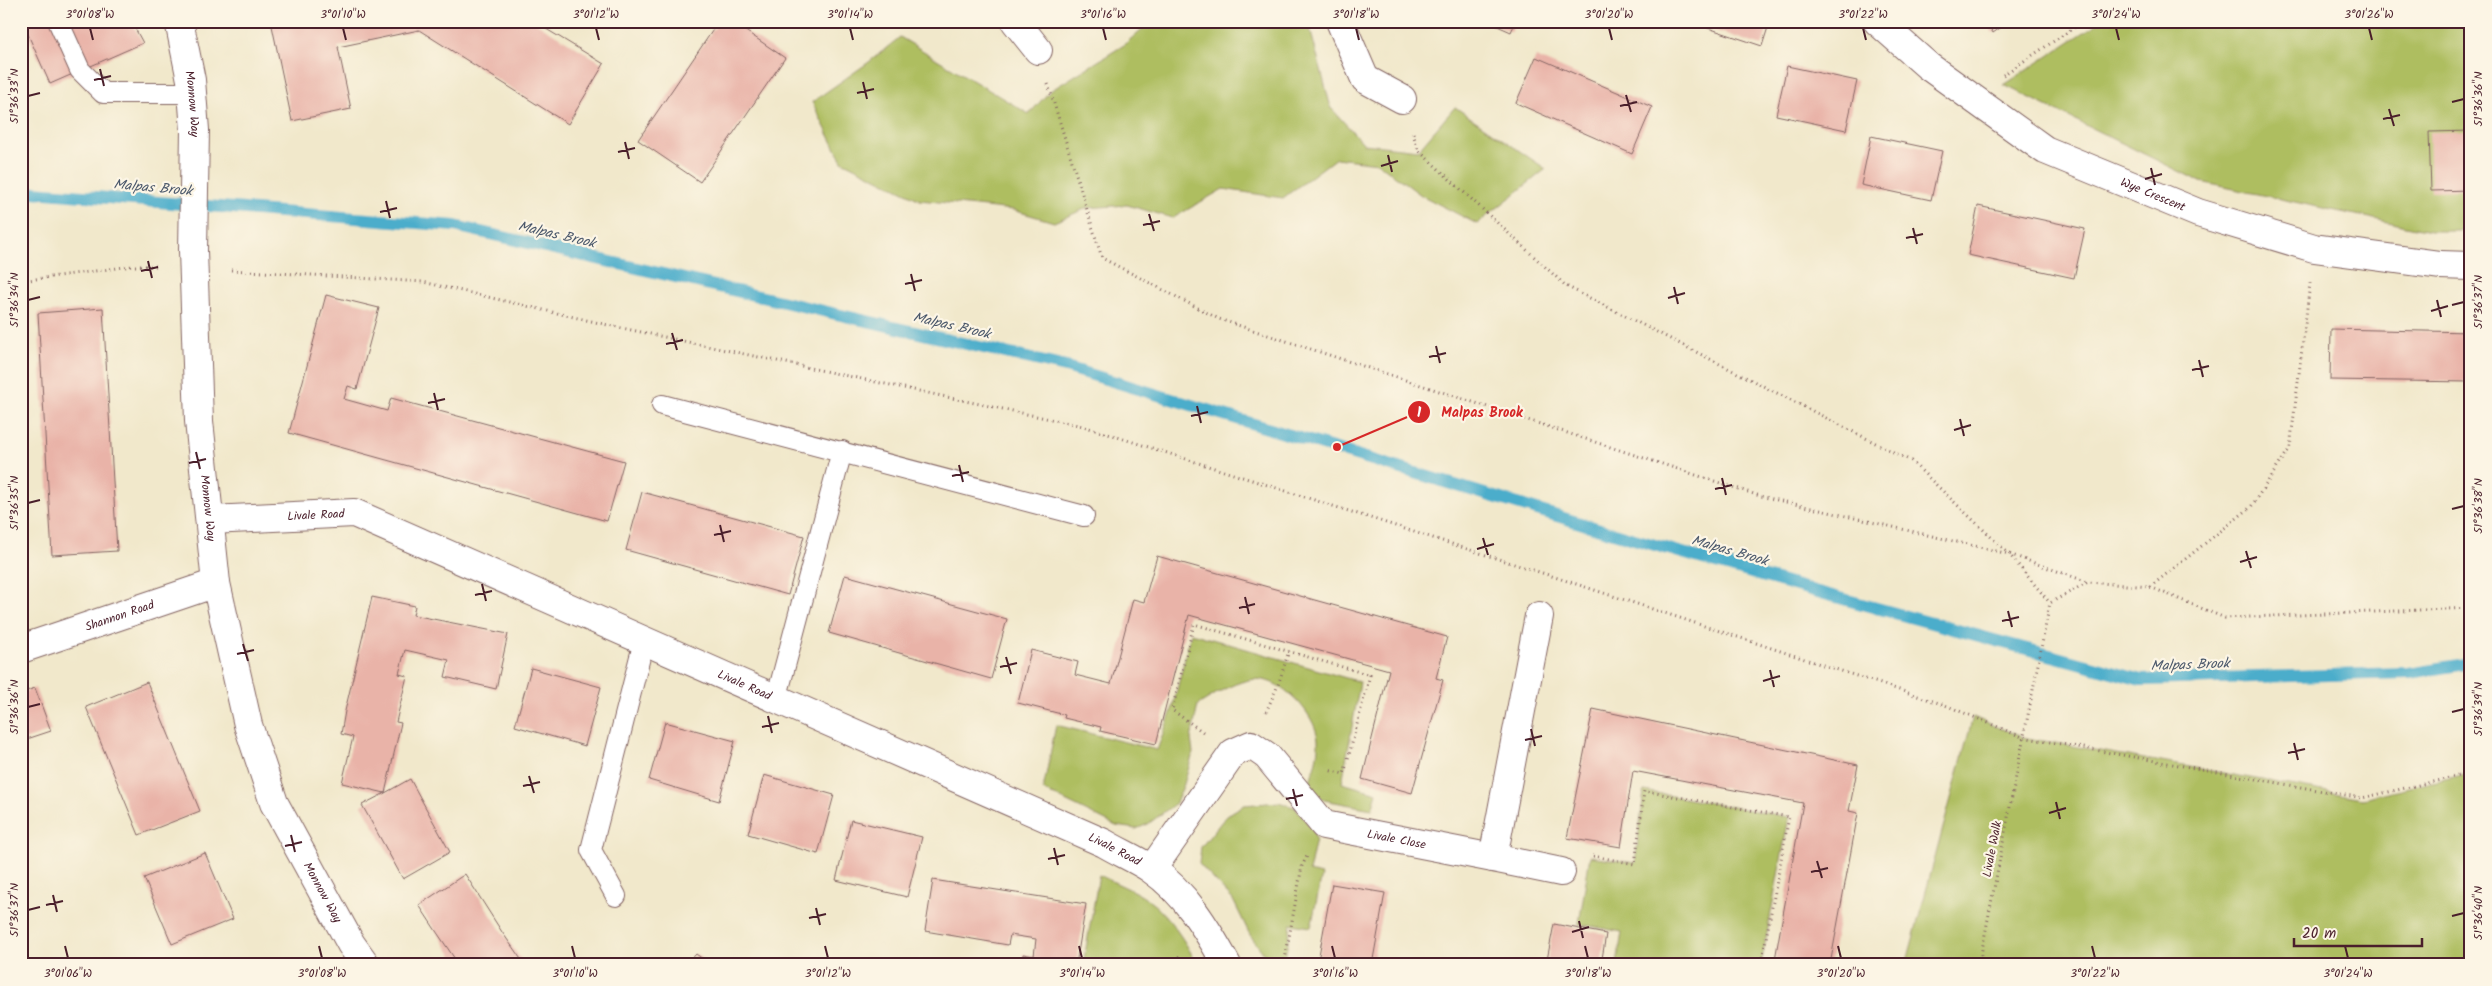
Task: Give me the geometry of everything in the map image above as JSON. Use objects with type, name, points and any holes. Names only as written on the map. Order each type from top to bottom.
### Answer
[{"type":"street","name":"Monnow Way","points":[[180,21],[192,93],[195,130],[194,259],[199,421],[211,520],[216,583],[248,725],[274,803],[350,944],[366,965]]},
{"type":"street","points":[[1015,21],[1038,50]]},
{"type":"street","points":[[1340,21],[1365,79],[1402,100]]},
{"type":"street","name":"Wye Crescent","points":[[1877,21],[1928,66],[2045,150],[2198,213],[2314,248],[2440,265],[2471,266]]},
{"type":"street","name":"Livale Road","points":[[211,520],[354,513],[1104,843],[1152,869],[1184,898],[1204,924],[1227,965]]},
{"type":"street","name":"Shannon Road","points":[[21,649],[216,583]]},
{"type":"street","points":[[1493,858],[1538,616]]},
{"type":"street","points":[[1152,869],[1242,749],[1266,756],[1324,825]]},
{"type":"street","name":"Livale Close","points":[[1324,825],[1561,872]]},
{"type":"lane","points":[[58,21],[80,70],[103,93],[192,93]]},
{"type":"lane","points":[[662,405],[1084,516]]},
{"type":"lane","points":[[776,700],[842,451]]},
{"type":"lane","points":[[616,896],[591,850],[644,641]]},
{"type":"path","points":[[1970,96],[2084,21]]},
{"type":"path","points":[[1038,50],[1102,258],[1219,319],[1760,496],[2008,554],[2088,582],[2150,587],[2225,618],[2471,608]]},
{"type":"path","points":[[1402,100],[1418,150],[1566,286],[1911,461],[2008,554],[2050,603],[2088,582]]},
{"type":"path","points":[[2150,587],[2251,507],[2290,448],[2314,248]]},
{"type":"path","points":[[21,281],[194,259],[423,282],[608,325],[1083,426],[1561,579],[1935,702],[2022,737],[2362,798],[2471,773]]},
{"type":"path","name":"Livale Walk","points":[[1979,965],[2022,737],[2050,603]]},
{"type":"path","points":[[1289,651],[1278,685],[1242,749],[1172,710],[1194,624],[1289,651],[1370,675],[1344,774],[1325,769]]},
{"type":"path","points":[[1561,872],[1590,856],[1635,864],[1644,791],[1789,817],[1761,965]]},
{"type":"path","points":[[1284,965],[1302,866],[1324,825]]},
{"type":"green space","points":[[1151,21],[1308,21],[1331,108],[1364,144],[1418,150],[1455,107],[1546,169],[1477,224],[1421,195],[1378,163],[1336,158],[1283,198],[1223,189],[1173,218],[1127,205],[1087,208],[1054,222],[1013,210],[920,200],[842,161],[812,102],[869,62],[900,37],[1029,114],[1050,91],[1124,45]]},
{"type":"green space","points":[[2101,21],[2471,21],[2471,231],[2430,231],[2201,182],[2004,85]]},
{"type":"green space","points":[[1191,633],[1360,682],[1342,783],[1377,793],[1372,809],[1324,800],[1309,785],[1318,751],[1316,729],[1303,707],[1294,697],[1272,683],[1260,679],[1235,684],[1198,705],[1191,739],[1193,753],[1184,784],[1176,803],[1148,824],[1136,829],[1116,826],[1043,790],[1056,725],[1157,750],[1172,710]]},
{"type":"green space","points":[[1973,717],[2022,737],[2362,798],[2471,773],[2471,965],[1906,965]]},
{"type":"green space","points":[[1644,791],[1789,817],[1761,965],[1617,964],[1622,932],[1579,924],[1590,856],[1635,863]]},
{"type":"green space","points":[[1279,802],[1296,808],[1312,829],[1316,839],[1309,872],[1322,875],[1311,927],[1291,924],[1284,965],[1272,965],[1250,935],[1233,900],[1199,864],[1201,847],[1227,815],[1244,805]]},
{"type":"green space","points":[[1099,875],[1137,893],[1163,913],[1188,948],[1197,965],[1083,965]]},
{"type":"building","points":[[22,21],[131,21],[143,43],[50,84]]},
{"type":"building","points":[[271,21],[533,21],[604,64],[568,124],[419,30],[338,47],[351,109],[292,121]]},
{"type":"building","points":[[719,21],[731,21],[785,58],[700,182],[638,140]]},
{"type":"building","points":[[1486,21],[1516,21],[1511,32]]},
{"type":"building","points":[[1694,21],[1770,21],[1762,46],[1693,23]]},
{"type":"building","points":[[1986,21],[2010,21],[1993,33]]},
{"type":"building","points":[[1536,57],[1652,107],[1632,154],[1516,103]]},
{"type":"building","points":[[1787,66],[1857,81],[1846,130],[1776,115]]},
{"type":"building","points":[[2471,131],[2471,190],[2431,191],[2429,132]]},
{"type":"building","points":[[1871,136],[1942,151],[1931,200],[1861,185]]},
{"type":"building","points":[[1978,206],[2085,229],[2074,278],[1968,255]]},
{"type":"building","points":[[326,295],[379,308],[357,389],[348,386],[344,399],[387,411],[391,398],[624,461],[607,521],[289,433]]},
{"type":"building","points":[[103,308],[117,551],[52,555],[38,313]]},
{"type":"building","points":[[2331,329],[2471,332],[2471,382],[2330,380]]},
{"type":"building","points":[[642,492],[804,536],[788,595],[626,550]]},
{"type":"building","points":[[1157,556],[1447,637],[1436,678],[1443,680],[1412,793],[1362,779],[1389,670],[1189,615],[1156,744],[1100,731],[1101,727],[1064,718],[1065,715],[1018,703],[1031,650],[1078,662],[1075,675],[1111,684],[1133,599],[1144,602]]},
{"type":"building","points":[[845,575],[1007,619],[991,679],[829,633]]},
{"type":"building","points":[[372,597],[415,606],[413,615],[508,634],[496,689],[445,677],[449,660],[405,650],[399,674],[407,676],[396,722],[401,723],[385,793],[342,783],[353,737],[341,734]]},
{"type":"building","points":[[531,668],[601,687],[585,746],[515,726]]},
{"type":"building","points":[[147,682],[200,811],[139,835],[86,707]]},
{"type":"building","points":[[35,688],[51,731],[21,741],[21,693]]},
{"type":"building","points":[[1593,709],[1858,765],[1849,811],[1858,813],[1830,965],[1774,965],[1803,803],[1633,771],[1621,847],[1567,838]]},
{"type":"building","points":[[665,722],[735,741],[719,801],[649,780]]},
{"type":"building","points":[[764,775],[834,795],[818,854],[748,834]]},
{"type":"building","points":[[410,779],[450,852],[403,879],[362,805]]},
{"type":"building","points":[[851,820],[922,837],[907,897],[836,880]]},
{"type":"building","points":[[205,853],[233,919],[172,944],[144,878]]},
{"type":"building","points":[[465,874],[525,965],[459,965],[436,931],[419,905]]},
{"type":"building","points":[[933,880],[1086,904],[1076,965],[1022,965],[1023,954],[1034,956],[1036,939],[1010,935],[1008,945],[925,931]]},
{"type":"building","points":[[1332,884],[1385,893],[1372,965],[1339,965],[1318,961]]},
{"type":"building","points":[[1554,924],[1606,934],[1601,965],[1546,965]]},
{"type":"building","points":[[696,954],[711,965],[686,965]]},
{"type":"waterway","name":"Malpas Brook","points":[[21,191],[455,226],[1066,367],[1603,530],[1814,591],[2141,680],[2409,673],[2471,663]]},
{"type":"place","name":"Malpas Brook","points":[[1337,447]]}]
